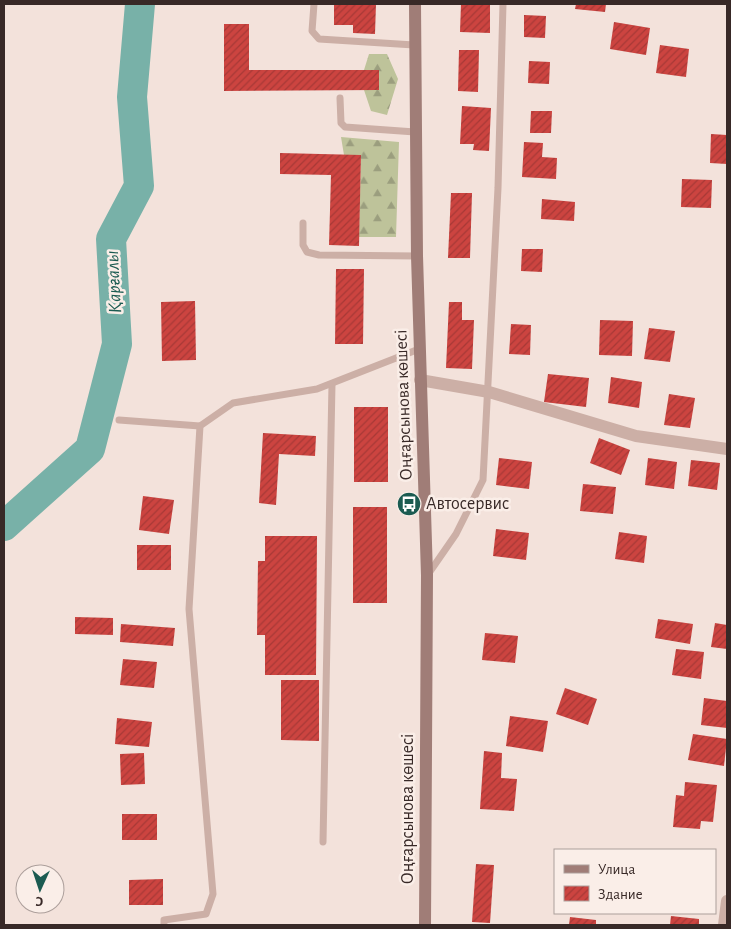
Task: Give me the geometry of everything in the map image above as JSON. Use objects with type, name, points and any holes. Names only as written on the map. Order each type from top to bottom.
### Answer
[{"type":"main road","name":"Оңғарсынова көшесі","points":[[415,4],[417,256],[427,575],[425,925]]},
{"type":"street","points":[[420,380],[489,392],[636,436],[727,449]]},
{"type":"street","points":[[724,925],[727,901]]},
{"type":"lane","points":[[314,4],[312,31],[319,39],[414,46]]},
{"type":"lane","points":[[427,575],[456,534],[483,480],[498,188],[503,4]]},
{"type":"lane","points":[[340,98],[341,123],[345,127],[415,132]]},
{"type":"lane","points":[[303,223],[303,245],[308,252],[319,255],[417,256]]},
{"type":"lane","points":[[118,420],[200,426],[233,402],[317,389],[419,349]]},
{"type":"lane","points":[[323,842],[332,384]]},
{"type":"lane","points":[[164,925],[164,920],[206,914],[213,894],[189,609],[200,426]]},
{"type":"green space","points":[[369,54],[387,54],[398,79],[387,115],[371,111],[364,90],[379,90],[379,70],[364,70]]},
{"type":"green space","points":[[341,137],[399,142],[396,237],[359,237],[361,155],[344,155]]},
{"type":"building","points":[[334,4],[376,4],[375,34],[353,33],[353,25],[334,25]]},
{"type":"building","points":[[461,4],[490,4],[490,33],[460,32]]},
{"type":"building","points":[[576,4],[606,4],[605,12],[575,9]]},
{"type":"building","points":[[524,15],[546,16],[545,38],[524,37]]},
{"type":"building","points":[[614,22],[650,28],[646,55],[610,49]]},
{"type":"building","points":[[224,24],[249,24],[249,70],[379,70],[379,90],[224,91]]},
{"type":"building","points":[[660,45],[689,49],[686,77],[656,73]]},
{"type":"building","points":[[459,50],[479,50],[478,92],[458,91]]},
{"type":"building","points":[[529,61],[550,62],[549,84],[528,83]]},
{"type":"building","points":[[462,106],[491,108],[489,151],[473,150],[474,144],[460,144]]},
{"type":"building","points":[[531,111],[552,111],[551,133],[530,133]]},
{"type":"building","points":[[711,134],[727,135],[727,164],[710,163]]},
{"type":"building","points":[[524,142],[543,143],[542,157],[557,158],[556,179],[522,177]]},
{"type":"building","points":[[280,153],[361,155],[359,246],[329,245],[331,175],[280,174]]},
{"type":"building","points":[[682,179],[712,180],[711,208],[681,207]]},
{"type":"building","points":[[451,193],[472,193],[470,258],[448,258]]},
{"type":"building","points":[[542,199],[575,202],[574,221],[541,219]]},
{"type":"building","points":[[522,249],[543,249],[542,272],[521,271]]},
{"type":"building","points":[[336,269],[364,269],[363,344],[335,344]]},
{"type":"building","points":[[195,301],[196,360],[162,361],[161,302]]},
{"type":"building","points":[[449,302],[462,302],[462,320],[474,320],[472,369],[446,368]]},
{"type":"building","points":[[600,320],[633,321],[632,356],[599,355]]},
{"type":"building","points":[[511,324],[531,325],[530,355],[509,354]]},
{"type":"building","points":[[649,328],[675,331],[670,362],[644,359]]},
{"type":"building","points":[[548,374],[589,378],[586,407],[544,402]]},
{"type":"building","points":[[611,377],[642,382],[639,408],[608,403]]},
{"type":"building","points":[[669,394],[695,398],[690,428],[664,425]]},
{"type":"building","points":[[354,407],[388,407],[388,482],[354,482]]},
{"type":"building","points":[[263,433],[316,436],[315,456],[279,454],[276,505],[259,503]]},
{"type":"building","points":[[599,438],[630,450],[621,475],[590,463]]},
{"type":"building","points":[[499,458],[532,462],[529,489],[496,485]]},
{"type":"building","points":[[648,458],[677,462],[674,489],[645,485]]},
{"type":"building","points":[[691,460],[720,463],[717,490],[688,486]]},
{"type":"building","points":[[583,484],[616,487],[613,514],[580,511]]},
{"type":"building","points":[[143,496],[174,500],[169,534],[139,530]]},
{"type":"building","points":[[353,507],[387,507],[387,603],[353,603]]},
{"type":"building","points":[[496,529],[529,533],[526,560],[493,556]]},
{"type":"building","points":[[619,532],[647,536],[644,563],[615,559]]},
{"type":"building","points":[[265,536],[317,536],[316,675],[265,675],[265,635],[257,635],[258,561],[265,561]]},
{"type":"building","points":[[137,545],[171,545],[171,570],[137,570]]},
{"type":"building","points":[[75,617],[113,618],[113,635],[75,634]]},
{"type":"building","points":[[658,619],[693,624],[690,644],[655,638]]},
{"type":"building","points":[[715,623],[727,625],[727,649],[711,647]]},
{"type":"building","points":[[121,624],[175,628],[173,646],[120,642]]},
{"type":"building","points":[[485,633],[518,636],[515,663],[482,660]]},
{"type":"building","points":[[676,649],[704,652],[701,679],[672,675]]},
{"type":"building","points":[[123,659],[157,662],[154,688],[120,685]]},
{"type":"building","points":[[281,680],[319,680],[319,741],[281,740]]},
{"type":"building","points":[[565,688],[597,699],[588,725],[556,714]]},
{"type":"building","points":[[704,698],[727,701],[727,728],[701,725]]},
{"type":"building","points":[[510,716],[548,721],[543,752],[506,746]]},
{"type":"building","points":[[117,718],[152,722],[149,747],[115,744]]},
{"type":"building","points":[[693,734],[727,739],[724,766],[688,760]]},
{"type":"building","points":[[484,751],[502,753],[501,778],[517,779],[514,811],[480,809]]},
{"type":"building","points":[[144,753],[145,784],[121,785],[120,754]]},
{"type":"building","points":[[685,782],[717,785],[713,822],[701,821],[700,829],[673,827],[676,795],[684,796]]},
{"type":"building","points":[[122,814],[157,814],[157,840],[122,840]]},
{"type":"building","points":[[476,864],[494,865],[490,923],[472,922]]},
{"type":"building","points":[[163,879],[163,905],[129,905],[129,880]]},
{"type":"building","points":[[671,916],[699,919],[699,925],[670,925]]},
{"type":"building","points":[[570,917],[596,920],[596,925],[569,925]]},
{"type":"waterway","name":"Қарғалы","points":[[4,526],[90,449],[117,344],[111,239],[139,186],[132,97],[140,4]]},
{"type":"place","name":"Автосервис","points":[[409,504]]}]
